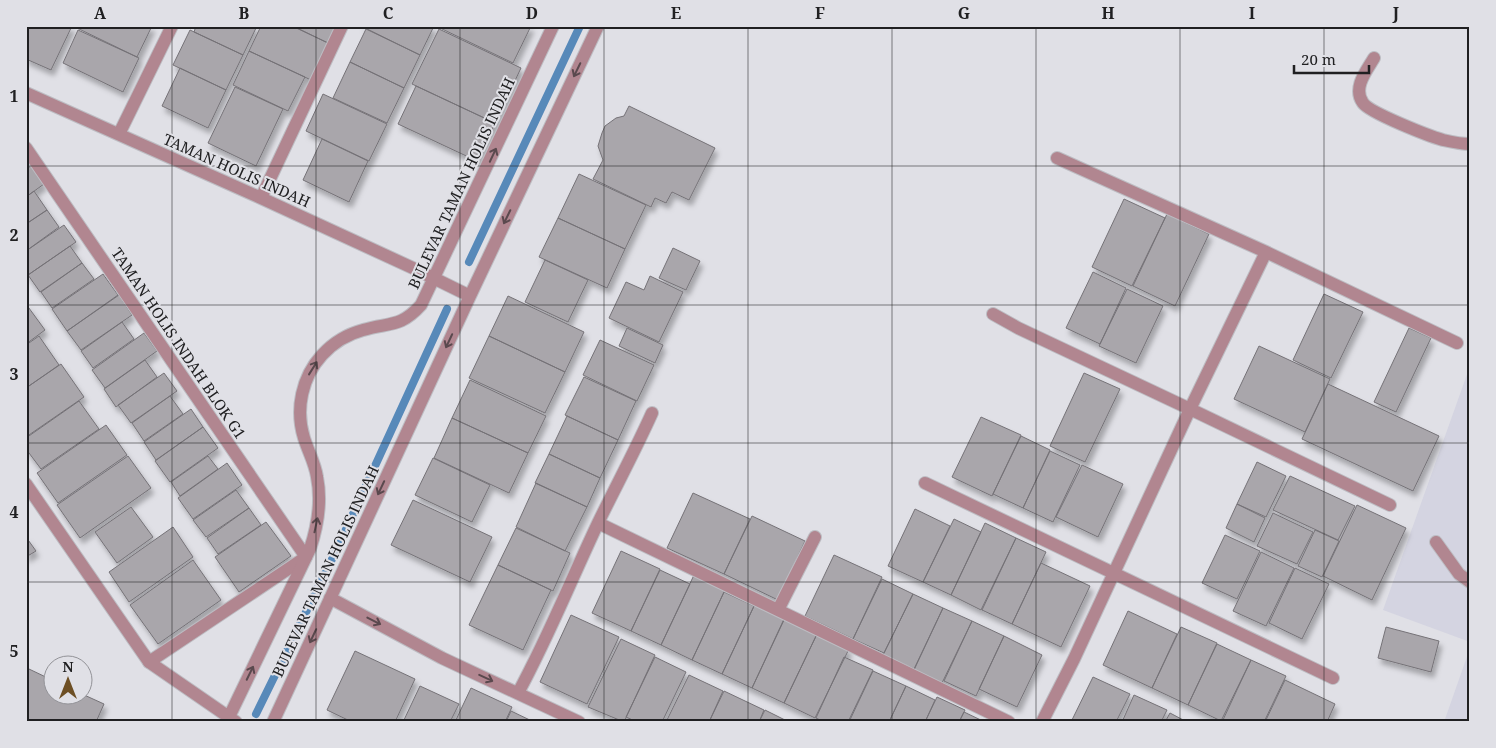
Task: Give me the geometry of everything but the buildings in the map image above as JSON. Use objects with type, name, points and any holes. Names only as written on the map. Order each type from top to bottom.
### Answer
[{"type":"street","points":[[120,134],[172,26]]},
{"type":"street","points":[[262,198],[342,26]]},
{"type":"street","name":"BULEVAR TAMAN HOLIS INDAH","points":[[149,662],[232,719],[306,557],[316,528],[319,505],[317,475],[304,440],[300,418],[302,393],[309,374],[322,355],[339,341],[359,331],[389,326],[410,316],[421,305],[554,26]]},
{"type":"street","name":"BULEVAR TAMAN HOLIS INDAH","points":[[273,722],[470,296],[598,26]]},
{"type":"street","points":[[1374,58],[1360,82],[1359,93],[1363,103],[1373,112],[1442,139],[1461,144],[1470,144]]},
{"type":"street","name":"TAMAN HOLIS INDAH","points":[[26,93],[262,198],[470,296]]},
{"type":"street","name":"TAMAN HOLIS INDAH BLOK G1","points":[[26,148],[306,557]]},
{"type":"street","points":[[1057,158],[1266,252],[1457,343]]},
{"type":"street","points":[[1042,722],[1074,659],[1190,409],[1266,252]]},
{"type":"street","points":[[994,314],[1018,328],[1390,505]]},
{"type":"street","points":[[518,693],[652,413]]},
{"type":"street","points":[[925,483],[1333,678]]},
{"type":"street","points":[[26,484],[149,662],[306,557]]},
{"type":"street","points":[[598,523],[1009,722]]},
{"type":"street","points":[[778,610],[814,537]]},
{"type":"street","points":[[1436,542],[1459,574],[1470,582]]},
{"type":"street","points":[[330,598],[442,658],[580,722]]},
{"type":"shaded area","points":[[1470,366],[1470,642],[1383,610]]},
{"type":"shaded area","points":[[1470,648],[1470,722],[1444,722]]},
{"type":"waterway","points":[[469,262],[580,26]]},
{"type":"waterway","points":[[256,714],[336,551],[447,309]]}]
